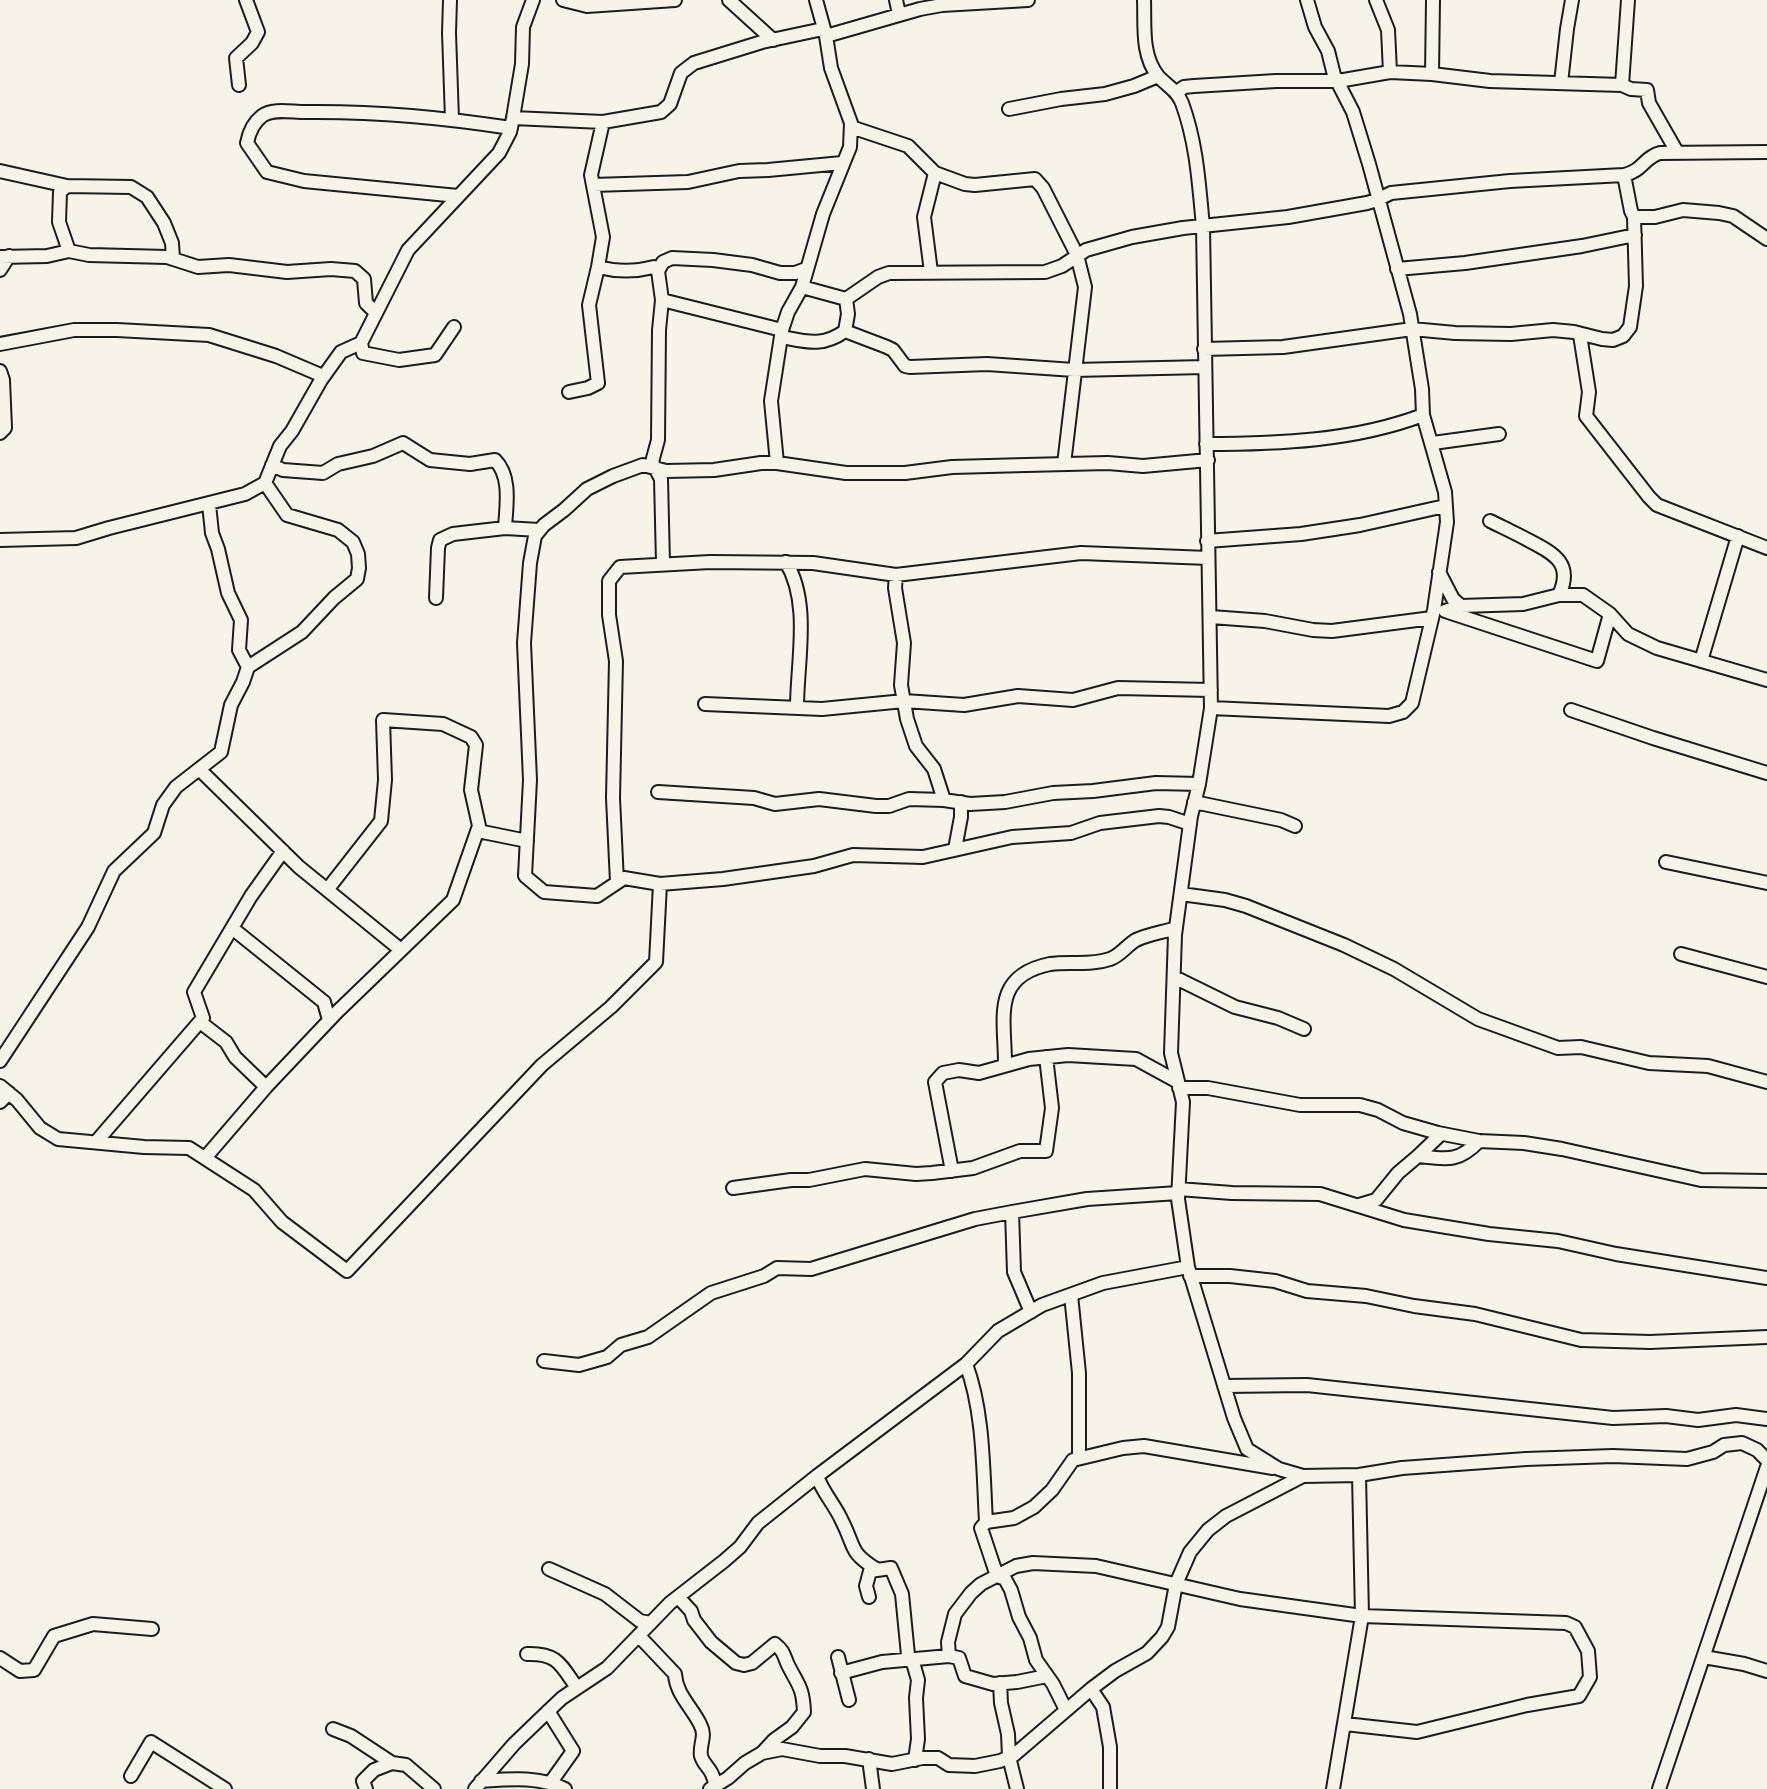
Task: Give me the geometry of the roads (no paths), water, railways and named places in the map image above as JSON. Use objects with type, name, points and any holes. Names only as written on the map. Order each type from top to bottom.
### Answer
[{"type":"street","points":[[239,85],[236,58],[252,43],[258,32],[246,0]]},
{"type":"street","points":[[452,119],[450,0],[461,0]]},
{"type":"street","points":[[454,327],[435,356],[399,360],[363,353],[361,343],[408,250],[499,153],[512,123],[522,64],[523,27],[533,0]]},
{"type":"street","points":[[563,0],[587,6],[675,0]]},
{"type":"street","points":[[729,0],[773,40]]},
{"type":"street","points":[[777,463],[771,401],[782,334],[788,312],[802,287],[823,214],[850,147],[851,127],[831,68],[816,0]]},
{"type":"street","points":[[896,0],[899,14]]},
{"type":"street","points":[[458,196],[304,181],[267,172],[247,143],[250,130],[263,114],[277,112],[386,113],[512,123],[603,122],[661,112],[670,104],[681,73],[694,63],[773,40],[824,33],[942,5],[1028,0]]},
{"type":"street","points":[[1144,0],[1145,42],[1149,58],[1158,76],[1177,92],[1197,159],[1203,227],[1211,708],[1190,824],[1176,928],[1171,1053],[1182,1102],[1178,1191],[1189,1272],[1234,1418],[1247,1449],[1244,1463]]},
{"type":"street","points":[[1211,708],[1389,716],[1403,712],[1412,703],[1433,614],[1447,522],[1445,492],[1424,415],[1412,329],[1369,164],[1353,112],[1334,75],[1328,51],[1315,27],[1307,0]]},
{"type":"street","points":[[1376,0],[1388,30],[1390,72]]},
{"type":"street","points":[[1432,74],[1433,0]]},
{"type":"street","points":[[1561,83],[1572,0]]},
{"type":"street","points":[[1622,85],[1628,0]]},
{"type":"street","points":[[1177,92],[1184,87],[1194,86],[1276,81],[1338,81],[1390,72],[1490,81],[1622,85],[1631,89],[1647,90],[1648,103],[1677,152]]},
{"type":"street","points":[[1009,109],[1061,99],[1105,94],[1158,76]]},
{"type":"street","points":[[569,392],[588,388],[598,383],[589,305],[603,237],[591,175],[603,122]]},
{"type":"street","points":[[851,127],[908,146],[935,173],[965,184],[1035,179],[1043,188],[1077,255],[1085,287],[1064,464]]},
{"type":"street","points":[[1660,153],[1664,131]]},
{"type":"street","points":[[802,287],[846,299],[883,274],[1045,272],[1062,266],[1077,255],[1099,245],[1132,237],[1288,217],[1377,200],[1391,193],[1510,181],[1635,173],[1653,155],[1660,153],[1767,152]]},
{"type":"street","points":[[593,185],[688,182],[739,171],[842,163]]},
{"type":"street","points":[[0,171],[67,186],[131,187],[147,197],[164,223],[172,243],[173,259]]},
{"type":"street","points":[[931,272],[924,217],[935,173]]},
{"type":"street","points":[[1204,349],[1283,347],[1412,329],[1455,333],[1511,334],[1553,330],[1613,340],[1623,336],[1630,327],[1636,286],[1634,217],[1624,174]]},
{"type":"street","points":[[67,186],[60,192],[59,222],[69,251]]},
{"type":"street","points":[[1634,217],[1655,217],[1683,210],[1719,213],[1733,216],[1767,239]]},
{"type":"street","points":[[1397,269],[1465,263],[1582,246],[1635,235]]},
{"type":"street","points":[[0,270],[5,256],[47,256],[69,251],[89,255],[167,257],[198,267],[229,265],[287,272],[332,269],[355,271],[364,279],[366,303],[376,313]]},
{"type":"street","points":[[663,563],[661,479],[652,462],[658,440],[662,300],[658,271],[663,262],[672,258],[752,265],[780,273],[795,273],[806,269]]},
{"type":"street","points":[[598,267],[615,272],[638,271],[654,267],[658,271]]},
{"type":"street","points":[[662,300],[782,334],[822,342],[835,338],[845,331],[848,314],[846,299]]},
{"type":"street","points":[[0,344],[74,330],[209,335],[276,356],[323,376]]},
{"type":"street","points":[[845,331],[893,350],[904,366],[910,367],[987,364],[1074,370],[1204,368]]},
{"type":"street","points":[[1580,335],[1588,392],[1586,416],[1658,505],[1767,548]]},
{"type":"street","points":[[0,540],[76,538],[245,494],[265,483],[280,446],[292,431],[323,376],[341,352],[361,343]]},
{"type":"street","points":[[0,371],[3,380],[5,428],[0,433]]},
{"type":"street","points":[[1206,444],[1262,444],[1305,440],[1372,430],[1404,423],[1424,415]]},
{"type":"street","points":[[1432,443],[1499,434]]},
{"type":"street","points":[[272,465],[283,470],[323,473],[338,464],[373,456],[403,443],[430,460],[470,464],[495,460],[501,467],[507,492],[505,528]]},
{"type":"street","points":[[1190,824],[1159,816],[1100,823],[1071,833],[1012,837],[923,857],[853,855],[814,866],[723,879],[660,884],[624,878],[597,896],[544,892],[525,876],[530,780],[524,643],[530,563],[535,536],[539,530],[587,489],[643,465],[666,471],[714,470],[777,463],[846,473],[904,473],[952,468],[1064,464],[1108,463],[1143,466],[1208,460]]},
{"type":"street","points":[[0,1061],[88,927],[114,871],[154,833],[163,805],[176,787],[221,752],[231,705],[248,667],[302,632],[334,598],[357,579],[358,554],[353,542],[338,531],[287,515],[265,483]]},
{"type":"street","points":[[209,504],[212,533],[228,593],[241,620],[239,650],[248,667]]},
{"type":"street","points":[[1208,541],[1301,534],[1360,525],[1445,506]]},
{"type":"street","points":[[1490,521],[1552,552],[1561,562],[1565,576],[1559,595]]},
{"type":"street","points":[[436,598],[440,540],[453,534],[505,528],[539,530]]},
{"type":"street","points":[[1701,661],[1738,536]]},
{"type":"street","points":[[617,882],[613,798],[616,661],[609,615],[609,581],[620,567],[663,563],[786,562],[813,563],[896,575],[1081,554],[1208,558]]},
{"type":"street","points":[[786,562],[794,575],[798,591],[801,639],[797,707]]},
{"type":"street","points":[[1439,572],[1453,599],[1461,606]]},
{"type":"street","points":[[896,575],[895,588],[904,644],[901,685],[907,719],[916,746],[934,770],[944,800]]},
{"type":"street","points":[[1211,617],[1265,621],[1313,630],[1332,631],[1448,612],[1461,606],[1523,604],[1559,595],[1583,595],[1610,614],[1628,633],[1657,648],[1767,680]]},
{"type":"street","points":[[1448,612],[1597,661],[1610,614]]},
{"type":"street","points":[[705,704],[822,709],[904,701],[964,705],[1018,696],[1073,700],[1118,688],[1211,690]]},
{"type":"street","points":[[1571,710],[1767,773]]},
{"type":"street","points":[[205,1158],[266,1087],[329,1020],[453,900],[479,826],[471,790],[476,745],[471,737],[443,724],[383,720],[385,780],[381,821],[327,890]]},
{"type":"street","points":[[199,769],[283,851],[401,950]]},
{"type":"street","points":[[658,792],[754,798],[775,804],[819,799],[889,806],[909,799],[944,800],[970,804],[1005,802],[1053,793],[1093,791],[1156,783],[1199,784]]},
{"type":"street","points":[[955,849],[961,817],[961,802]]},
{"type":"street","points":[[1194,802],[1281,820],[1295,826]]},
{"type":"street","points":[[478,831],[526,841]]},
{"type":"street","points":[[96,1142],[203,1018],[194,992],[251,896],[283,851]]},
{"type":"street","points":[[1666,862],[1767,883]]},
{"type":"street","points":[[3,1094],[40,1128],[58,1139],[144,1147],[189,1148],[254,1190],[282,1222],[347,1271],[542,1065],[611,1006],[656,962],[660,884]]},
{"type":"street","points":[[1181,894],[1225,900],[1246,906],[1344,945],[1394,969],[1478,1019],[1558,1048],[1581,1047],[1649,1063],[1708,1066],[1767,1082]]},
{"type":"street","points":[[232,928],[324,1002],[329,1020]]},
{"type":"street","points":[[1005,1064],[1004,1013],[1008,989],[1020,975],[1050,964],[1087,964],[1112,959],[1137,940],[1176,928]]},
{"type":"street","points":[[1681,954],[1767,978]]},
{"type":"street","points":[[1174,977],[1235,1007],[1278,1018],[1304,1029]]},
{"type":"street","points":[[200,1022],[226,1042],[235,1057],[266,1087]]},
{"type":"street","points":[[952,1171],[935,1082],[943,1073],[959,1070],[979,1072],[1005,1064],[1068,1055],[1136,1059],[1179,1085],[1208,1088],[1300,1106],[1360,1106],[1378,1110],[1403,1123],[1441,1134],[1479,1141],[1524,1143],[1562,1149],[1701,1180],[1767,1181]]},
{"type":"street","points":[[733,1188],[791,1180],[809,1180],[865,1169],[916,1174],[952,1171],[973,1168],[1020,1151],[1046,1151],[1052,1108],[1046,1057]]},
{"type":"street","points":[[1358,1205],[1376,1200],[1398,1173],[1441,1134]]},
{"type":"street","points":[[1418,1156],[1450,1160],[1461,1156],[1479,1141]]},
{"type":"street","points":[[544,1361],[579,1365],[607,1357],[621,1345],[648,1337],[711,1293],[764,1276],[777,1268],[811,1269],[975,1220],[1012,1212],[1087,1198],[1178,1191],[1320,1194],[1404,1220],[1489,1234],[1558,1240],[1616,1254],[1767,1278]]},
{"type":"street","points":[[1012,1212],[1014,1272],[1031,1312]]},
{"type":"street","points":[[478,1785],[514,1744],[548,1711],[562,1698],[607,1668],[678,1597],[740,1547],[758,1523],[966,1364],[998,1331],[1042,1305],[1114,1280],[1189,1272],[1275,1281],[1307,1291],[1366,1296],[1414,1306],[1475,1314],[1581,1340],[1650,1342],[1767,1337]]},
{"type":"street","points":[[1071,1295],[1079,1373],[1079,1458]]},
{"type":"street","points":[[966,1364],[975,1389],[986,1522]]},
{"type":"street","points":[[1224,1386],[1307,1385],[1362,1389],[1386,1394],[1613,1418],[1666,1416],[1698,1420],[1736,1415],[1767,1419]]},
{"type":"street","points":[[1066,1710],[1053,1684],[1036,1660],[1011,1590],[1005,1580],[997,1576],[981,1528],[986,1522],[1014,1518],[1034,1507],[1052,1491],[1070,1462],[1079,1458],[1144,1446],[1279,1469],[1303,1476],[1359,1475],[1402,1468],[1526,1459],[1613,1456],[1687,1459],[1713,1452],[1724,1445],[1742,1443],[1757,1450],[1767,1460]]},
{"type":"street","points":[[1247,1449],[1279,1469]]},
{"type":"street","points":[[1659,1789],[1766,1474]]},
{"type":"street","points":[[1333,1789],[1362,1616],[1359,1475]]},
{"type":"street","points":[[817,1476],[828,1500],[842,1520],[852,1548],[861,1559],[876,1569]]},
{"type":"street","points":[[762,1753],[782,1749],[819,1756],[892,1764],[938,1758],[949,1765],[975,1766],[1010,1757],[1091,1689],[1115,1671],[1147,1653],[1162,1637],[1168,1627],[1176,1584],[1190,1552],[1208,1530],[1226,1516],[1303,1476]]},
{"type":"street","points":[[949,1656],[948,1642],[955,1614],[981,1584],[1016,1566],[1033,1563],[1096,1566],[1240,1599],[1362,1616],[1566,1623],[1575,1628],[1585,1644],[1591,1666],[1590,1677],[1579,1696],[1527,1705],[1417,1732],[1345,1724]]},
{"type":"street","points":[[869,1597],[866,1586],[870,1571],[891,1568],[902,1594],[908,1655],[918,1680],[916,1698],[918,1739],[915,1760]]},
{"type":"street","points":[[549,1569],[604,1594],[640,1621],[651,1623]]},
{"type":"street","points":[[639,1636],[675,1674],[675,1686],[700,1725],[705,1736],[701,1745],[701,1755],[704,1764],[711,1769],[712,1787],[762,1753],[774,1740],[792,1727],[804,1712],[803,1699],[799,1683],[788,1665],[783,1650],[775,1644],[752,1663],[744,1665],[736,1663],[711,1642],[693,1620],[691,1611],[678,1597]]},
{"type":"street","points":[[0,1658],[20,1671],[34,1670],[54,1636],[93,1624],[152,1629]]},
{"type":"street","points":[[527,1654],[545,1653],[560,1664],[577,1688]]},
{"type":"street","points":[[842,1673],[882,1662],[949,1656],[959,1658],[965,1676],[993,1684],[1047,1676]]},
{"type":"street","points":[[838,1657],[849,1700]]},
{"type":"street","points":[[1704,1657],[1744,1664],[1767,1671]]},
{"type":"street","points":[[1000,1683],[1001,1703],[1017,1789]]},
{"type":"street","points":[[1091,1689],[1103,1707],[1110,1747],[1110,1789]]},
{"type":"street","points":[[548,1711],[573,1751],[550,1782]]},
{"type":"street","points":[[333,1729],[351,1736],[392,1763],[406,1765],[434,1789]]},
{"type":"street","points":[[131,1776],[152,1742],[225,1789]]},
{"type":"street","points":[[869,1760],[873,1789]]},
{"type":"street","points":[[366,1789],[363,1781],[374,1770],[392,1763]]},
{"type":"street","points":[[478,1785],[513,1779],[550,1782],[565,1789]]}]
